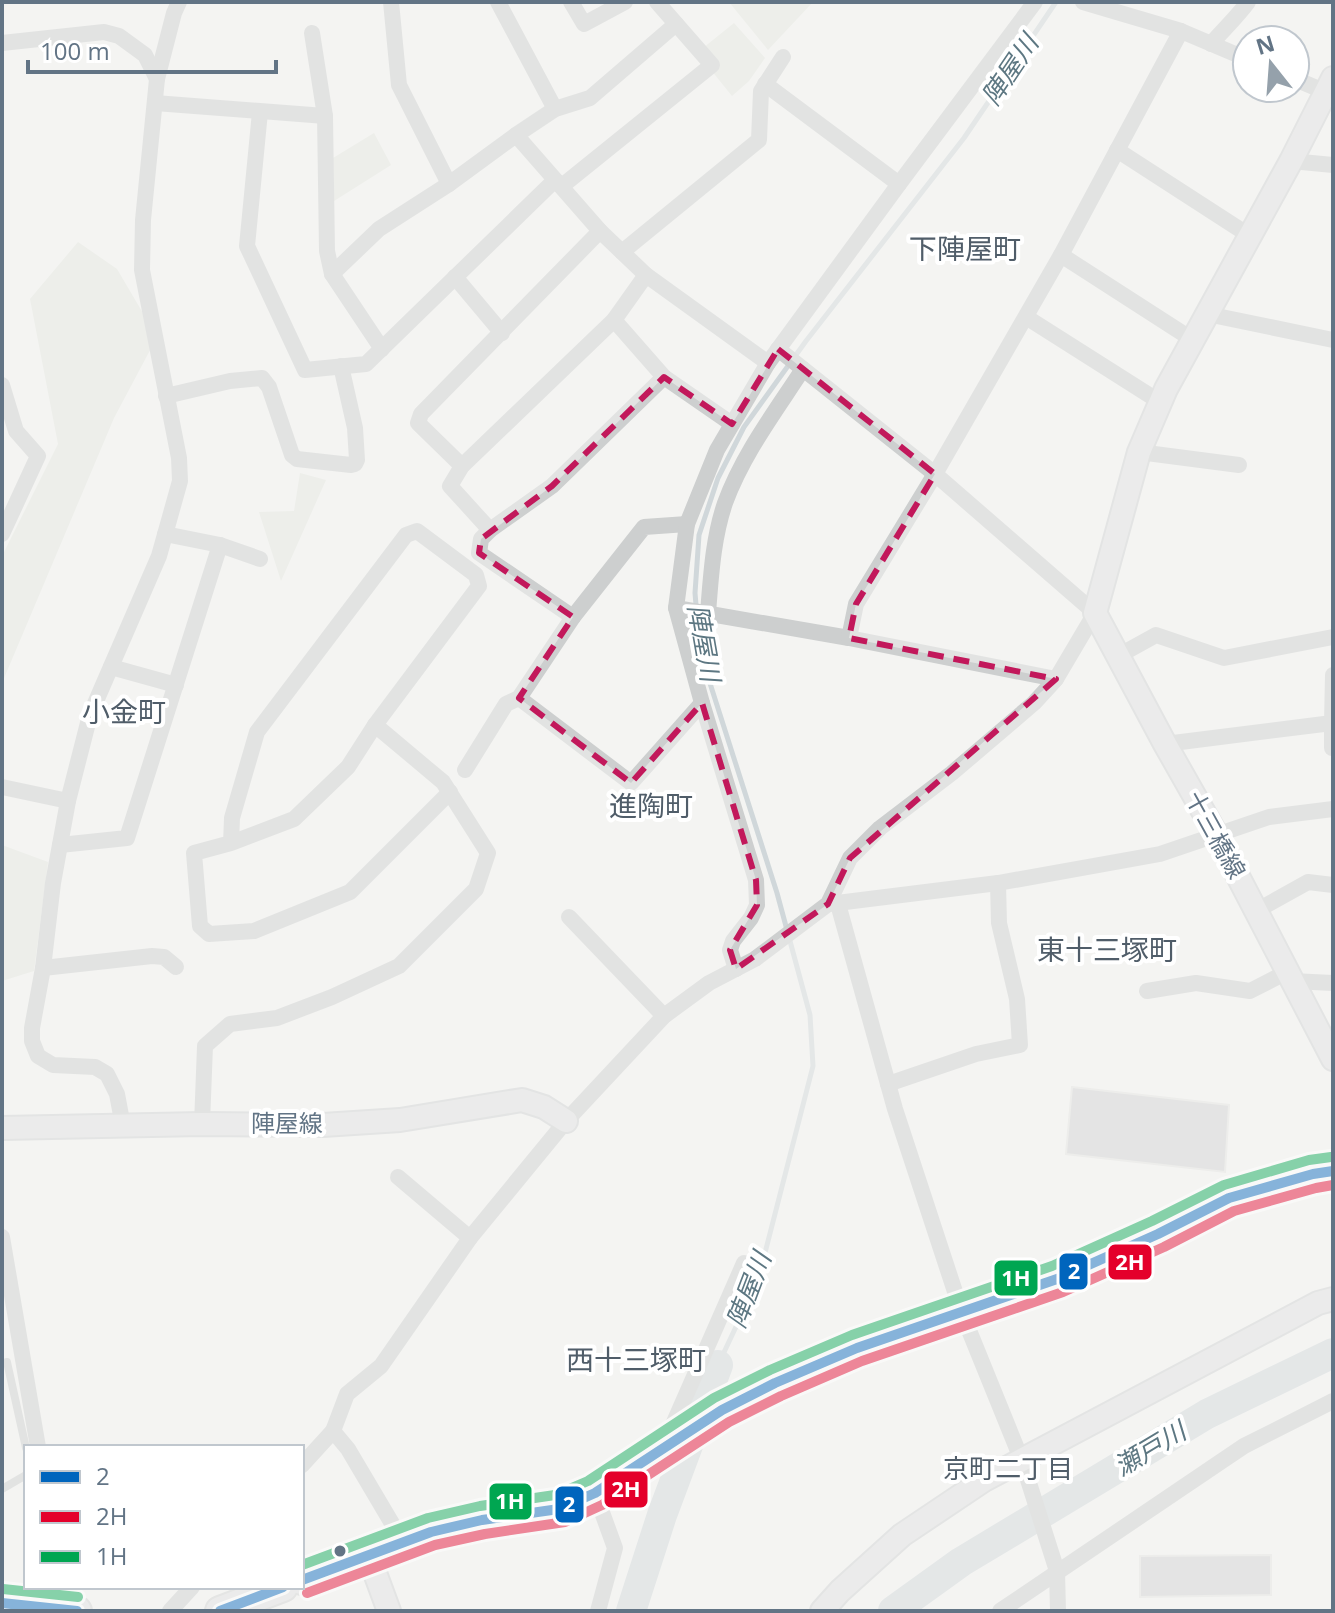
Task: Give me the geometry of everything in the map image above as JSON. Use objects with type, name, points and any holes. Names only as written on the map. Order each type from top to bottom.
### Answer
[{"type":"highway","points":[[304,1579],[431,1532],[482,1520],[559,1509],[595,1493],[722,1410],[775,1383],[857,1348],[1057,1279],[1229,1198],[1333,1171]]},
{"type":"highway","points":[[220,1611],[278,1589]]},
{"type":"highway","points":[[2,1603],[77,1611]]},
{"type":"street","points":[[123,1126],[117,1094],[107,1074],[95,1067],[53,1065],[38,1056],[32,1041],[32,1028],[68,801],[90,715],[159,556],[180,481],[179,458],[142,270],[143,220],[157,79],[179,2]]},
{"type":"street","points":[[391,2],[399,85],[449,184]]},
{"type":"street","points":[[498,2],[555,109]]},
{"type":"street","points":[[571,2],[584,24],[625,2]]},
{"type":"street","points":[[260,112],[247,246],[305,370],[366,364],[558,183],[712,65],[657,2]]},
{"type":"street","points":[[736,969],[730,950],[757,905],[756,880],[702,703],[680,609],[687,524],[717,450],[777,356],[899,184],[1035,2]]},
{"type":"street","points":[[1083,2],[1119,7],[1231,52]]},
{"type":"street","points":[[1211,44],[1248,2]]},
{"type":"street","points":[[332,274],[379,229],[449,184],[516,135],[555,109],[590,98],[676,24]]},
{"type":"street","points":[[849,638],[856,604],[1026,317],[1181,31]]},
{"type":"street","points":[[2,43],[104,32],[119,36],[145,55],[157,79]]},
{"type":"street","points":[[312,33],[325,116],[327,251],[332,274],[382,349]]},
{"type":"street","points":[[622,252],[759,140],[761,91],[783,57]]},
{"type":"street","points":[[765,84],[899,184]]},
{"type":"street","points":[[1058,1611],[1055,1565],[1025,1470],[962,1313],[833,904],[850,858],[880,828],[952,773],[1034,703],[1056,679],[1095,613],[1139,452],[1160,402],[1329,85]]},
{"type":"street","points":[[155,103],[325,116]]},
{"type":"street","points":[[516,135],[600,231],[646,275],[777,356],[802,368],[935,474],[1095,613]]},
{"type":"street","points":[[1117,150],[1250,236]]},
{"type":"street","points":[[1291,161],[1333,165]]},
{"type":"street","points":[[462,466],[418,423],[421,414],[600,231]]},
{"type":"street","points":[[1061,255],[1193,340]]},
{"type":"street","points":[[490,530],[450,486],[462,466],[614,320],[646,275]]},
{"type":"street","points":[[455,277],[502,333]]},
{"type":"street","points":[[1207,314],[1333,340]]},
{"type":"street","points":[[1026,317],[1160,402]]},
{"type":"street","points":[[614,320],[664,377],[732,424]]},
{"type":"street","points":[[166,396],[230,381],[262,378],[269,387],[292,455],[297,459],[351,465],[357,460],[355,428],[341,366]]},
{"type":"street","points":[[705,613],[712,558],[725,504],[755,441],[802,368]]},
{"type":"street","points":[[573,617],[479,553],[481,539],[552,486],[664,377]]},
{"type":"street","points":[[2,385],[16,431],[38,456],[2,534]]},
{"type":"street","points":[[1139,452],[1239,465]]},
{"type":"street","points":[[465,770],[506,704],[519,698],[573,617],[644,527],[687,524]]},
{"type":"street","points":[[231,843],[232,818],[257,732],[406,535],[417,531],[476,575],[479,586],[375,725],[348,767],[294,819],[231,843],[194,853],[200,926],[209,934],[254,931],[350,892],[450,792]]},
{"type":"street","points":[[165,534],[220,545],[260,559]]},
{"type":"street","points":[[60,845],[127,838],[220,545]]},
{"type":"street","points":[[680,609],[849,638],[1056,679]]},
{"type":"street","name":"十三橋線","points":[[1095,613],[1216,834],[1333,1059]]},
{"type":"street","points":[[1118,656],[1156,635],[1224,658],[1333,637]]},
{"type":"street","points":[[111,667],[176,685]]},
{"type":"street","points":[[1332,748],[1333,675]]},
{"type":"street","points":[[519,698],[631,783],[702,703]]},
{"type":"street","points":[[1165,744],[1332,723]]},
{"type":"street","points":[[202,1124],[205,1046],[230,1024],[277,1018],[399,966],[476,889],[488,853],[443,782],[375,725]]},
{"type":"street","points":[[2,787],[68,801]]},
{"type":"street","points":[[304,1463],[333,1431],[347,1394],[381,1366],[470,1238],[566,1121],[664,1016],[709,983],[755,959],[798,925],[833,904],[998,883],[1160,854],[1269,817],[1333,809]]},
{"type":"street","points":[[1256,911],[1308,882],[1333,885]]},
{"type":"street","points":[[888,1084],[967,1056],[1020,1045],[1017,999],[999,923],[998,883]]},
{"type":"street","points":[[569,917],[664,1016]]},
{"type":"street","points":[[43,968],[152,956],[164,957],[176,967]]},
{"type":"street","points":[[1147,991],[1196,983],[1250,991],[1290,977],[1333,983]]},
{"type":"street","name":"陣屋線","points":[[2,1128],[323,1125],[400,1120],[522,1100],[544,1107],[566,1121]]},
{"type":"street","points":[[398,1177],[470,1238]]},
{"type":"street","points":[[2,1237],[38,1445]]},
{"type":"street","points":[[665,1448],[744,1263]]},
{"type":"street","points":[[822,1611],[902,1535],[984,1480],[1025,1470],[1318,1303],[1333,1299]]},
{"type":"street","points":[[1000,1611],[1055,1565],[1244,1446],[1333,1401]]},
{"type":"street","points":[[333,1431],[348,1449],[403,1542]]},
{"type":"street","points":[[595,1493],[615,1548],[598,1611]]},
{"type":"street","points":[[368,1554],[389,1611]]},
{"type":"street","points":[[61,1589],[65,1610]]},
{"type":"street","points":[[170,1611],[190,1589]]},
{"type":"lane","points":[[7,1362],[25,1445]]},
{"type":"lane","points":[[2,1489],[24,1476]]},
{"type":"highlighted area","points":[[778,349],[935,474],[856,604],[849,638],[1056,679],[850,858],[828,904],[736,969],[730,950],[757,905],[756,880],[702,703],[631,783],[519,698],[573,617],[479,553],[481,539],[552,486],[664,377],[732,424]]},
{"type":"shaded area","points":[[729,2],[813,2],[768,50]]},
{"type":"shaded area","points":[[734,23],[765,58],[749,81],[732,96],[711,70],[703,48]]},
{"type":"shaded area","points":[[374,133],[391,165],[334,201],[333,158]]},
{"type":"shaded area","points":[[78,242],[117,269],[157,337],[114,418],[2,683],[2,556],[58,444],[30,299]]},
{"type":"shaded area","points":[[300,473],[326,480],[281,581],[259,512],[294,511]]},
{"type":"shaded area","points":[[2,845],[48,862],[34,971],[2,981]]},
{"type":"building","points":[[1072,1087],[1229,1105],[1225,1172],[1066,1154]]},
{"type":"building","points":[[1271,1555],[1271,1595],[1140,1597],[1140,1556]]},
{"type":"waterway","name":"陣屋川","points":[[718,1365],[758,1280],[813,1066],[810,1015],[777,893],[700,652],[695,593],[699,535],[718,478],[744,427],[806,341],[964,138],[1056,2]]},
{"type":"waterway","name":"瀬戸川","points":[[893,1611],[961,1562],[1207,1414],[1333,1353]]},
{"type":"waterway","name":"陣屋川","points":[[631,1611],[662,1515],[718,1365]]},
{"type":"transit line","name":"1H","points":[[304,1564],[428,1518],[480,1506],[555,1495],[588,1481],[714,1398],[770,1370],[852,1335],[1052,1266],[1224,1185],[1309,1160],[1331,1157]]},
{"type":"transit line","name":"2","points":[[304,1579],[431,1532],[482,1520],[559,1509],[595,1493],[722,1410],[775,1383],[857,1348],[1057,1279],[1229,1198],[1333,1171]]},
{"type":"transit line","name":"2H","points":[[307,1593],[435,1545],[565,1522],[602,1505],[729,1422],[781,1396],[862,1361],[1063,1292],[1164,1247],[1234,1211],[1333,1185]]},
{"type":"transit line","name":"1H","points":[[3,1589],[78,1597]]},
{"type":"transit line","name":"2","points":[[220,1611],[278,1589]]},
{"type":"transit line","name":"2","points":[[2,1603],[77,1611]]},
{"type":"district","name":"下陣屋町","points":[[965,249]]},
{"type":"district","name":"小金町","points":[[124,712]]},
{"type":"district","name":"進陶町","points":[[651,806]]},
{"type":"district","name":"東十三塚町","points":[[1107,950]]},
{"type":"district","name":"西十三塚町","points":[[636,1360]]},
{"type":"district","name":"京町二丁目","points":[[1008,1469]]}]
